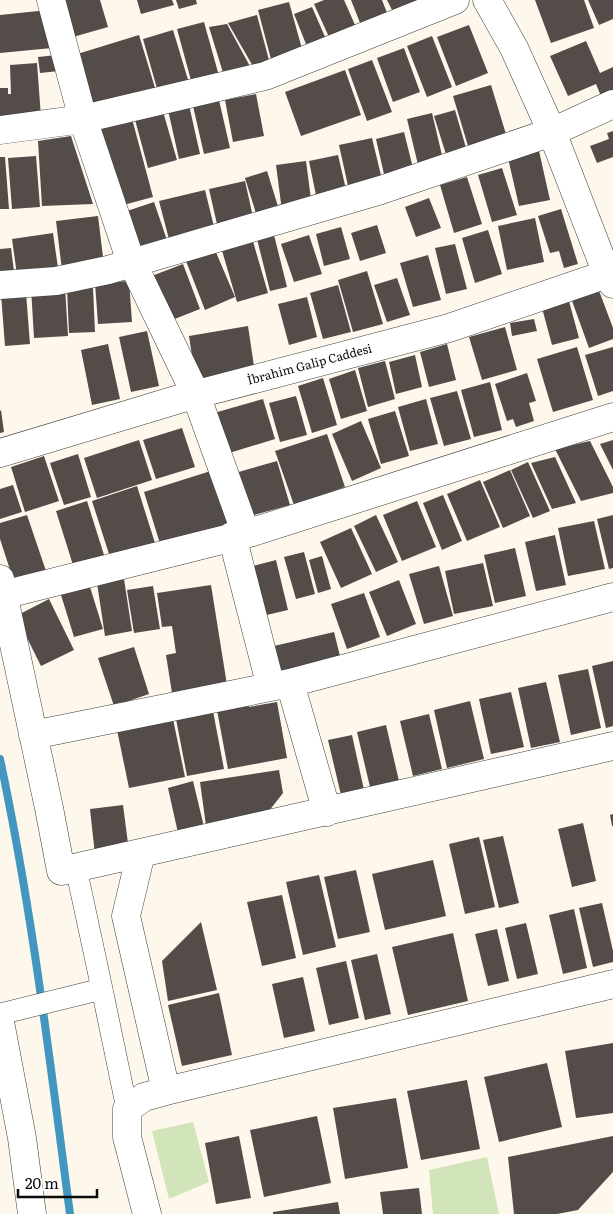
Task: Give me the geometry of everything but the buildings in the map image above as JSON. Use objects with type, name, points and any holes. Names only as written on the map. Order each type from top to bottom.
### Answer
[{"type":"street","points":[[51,0],[83,119],[133,262],[196,395],[239,535],[281,685],[327,812]]},
{"type":"street","points":[[0,130],[83,119],[265,76],[455,0]]},
{"type":"street","points":[[487,0],[514,48],[552,132],[610,279]]},
{"type":"street","points":[[0,285],[56,281],[108,270],[381,190],[552,132],[613,104]]},
{"type":"street","name":"İbrahim Galip Caddesi","points":[[0,452],[196,395],[449,328],[610,279]]},
{"type":"street","points":[[613,417],[239,535],[2,587],[61,871],[613,746]]},
{"type":"street","points":[[32,735],[281,685],[613,597]]},
{"type":"street","points":[[140,853],[126,916],[166,1091]]},
{"type":"street","points":[[76,868],[127,1109],[127,1137],[147,1214]]},
{"type":"street","points":[[127,1109],[144,1097],[166,1091],[613,984]]},
{"type":"street","points":[[0,1014],[102,989]]},
{"type":"street","points":[[0,1022],[22,1138],[32,1214]]},
{"type":"green space","points":[[193,1122],[209,1182],[169,1199],[152,1131]]},
{"type":"green space","points":[[487,1157],[499,1214],[433,1214],[429,1170]]},
{"type":"waterway","points":[[0,759],[31,929],[70,1214]]}]
